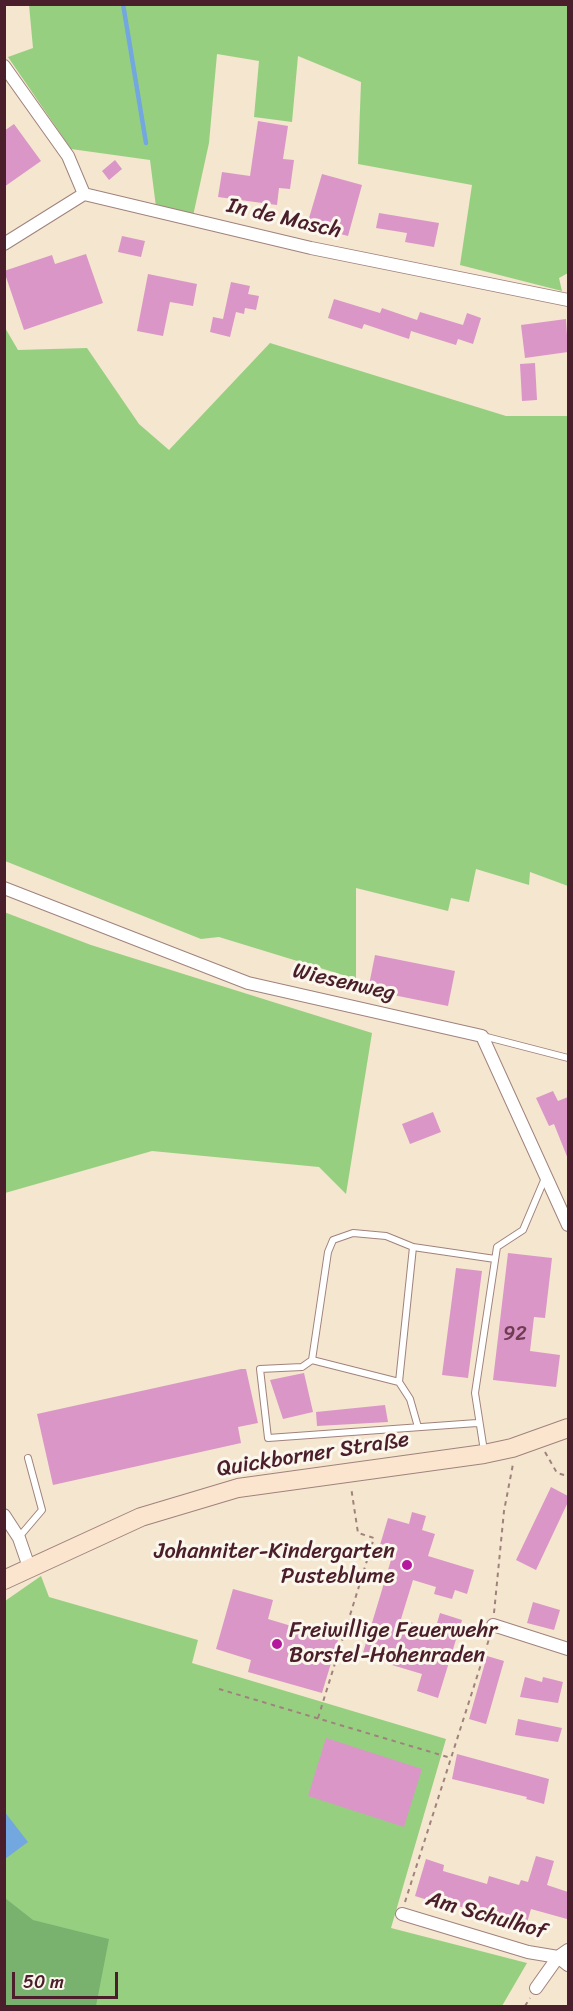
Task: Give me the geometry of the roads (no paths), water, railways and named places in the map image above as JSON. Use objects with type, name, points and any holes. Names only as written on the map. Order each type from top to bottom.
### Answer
[{"type":"main road","name":"Quickborner Straße","points":[[4,1580],[141,1517],[238,1488],[484,1454],[539,1440],[568,1428]]},
{"type":"street","points":[[4,66],[68,156],[84,194],[4,244]]},
{"type":"street","name":"In de Masch","points":[[84,194],[311,248],[568,300]]},
{"type":"street","name":"Wiesenweg","points":[[4,888],[248,983],[482,1036]]},
{"type":"street","points":[[482,1036],[568,1225]]},
{"type":"street","points":[[4,1515],[19,1538],[29,1567]]},
{"type":"street","points":[[493,1625],[568,1649]]},
{"type":"street","name":"Am Schulhof","points":[[402,1914],[528,1952],[565,1957]]},
{"type":"street","points":[[536,1988],[565,1957]]},
{"type":"lane","points":[[482,1036],[568,1058]]},
{"type":"lane","points":[[484,1454],[477,1423],[474,1393],[497,1247],[523,1230],[546,1176]]},
{"type":"lane","points":[[477,1423],[268,1438],[260,1369],[302,1367],[312,1360],[328,1252],[333,1240],[353,1233],[386,1236],[413,1247],[495,1259]]},
{"type":"lane","points":[[413,1247],[399,1382],[410,1399],[418,1428]]},
{"type":"lane","points":[[312,1360],[399,1382]]},
{"type":"lane","points":[[19,1538],[42,1510],[28,1458]]},
{"type":"water","points":[[4,1811],[28,1842],[5,1859],[4,1859]]},
{"type":"waterway","points":[[123,4],[146,143]]},
{"type":"place","name":"Johanniter-Kindergarten Pusteblume","points":[[407,1565]]},
{"type":"place","name":"Freiwillige Feuerwehr Borstel-Hohenraden","points":[[277,1644]]}]
